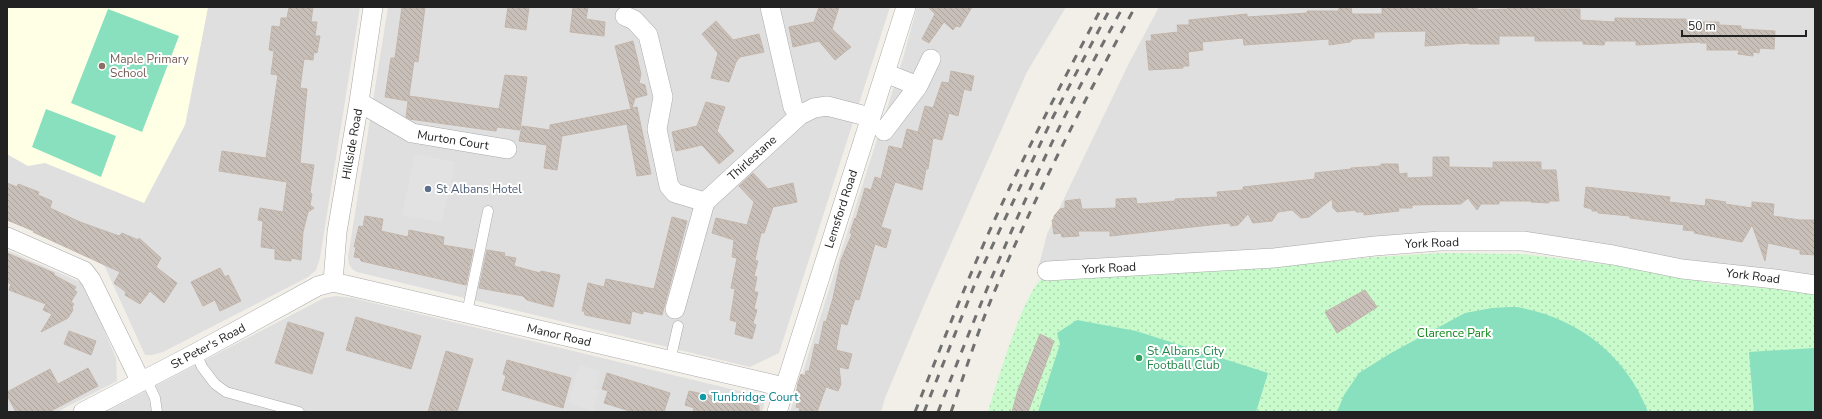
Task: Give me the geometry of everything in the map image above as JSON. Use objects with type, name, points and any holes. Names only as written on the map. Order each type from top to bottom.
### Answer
[{"type":"street","name":"Hillside Road","points":[[333,282],[337,232],[373,7]]},
{"type":"street","points":[[770,7],[793,107],[800,115]]},
{"type":"street","name":"Lemsford Road","points":[[777,412],[906,7]]},
{"type":"street","points":[[625,16],[634,20],[648,35],[663,97],[657,129],[669,186],[674,193],[705,202],[677,318]]},
{"type":"street","points":[[884,131],[918,86],[931,59]]},
{"type":"street","points":[[885,73],[918,86]]},
{"type":"street","name":"Murton Court","points":[[359,102],[412,133],[507,149]]},
{"type":"street","name":"Thirlestane","points":[[705,202],[800,115],[814,108],[827,106],[870,117]]},
{"type":"street","points":[[7,237],[84,271],[91,280],[144,380]]},
{"type":"street","name":"York Road","points":[[1047,271],[1274,258],[1375,246],[1418,243],[1523,241],[1613,255],[1682,270],[1775,279],[1815,286]]},
{"type":"street","name":"Manor Road","points":[[333,282],[784,387]]},
{"type":"street","name":"St Peter's Road","points":[[83,412],[196,353],[318,286],[333,282]]},
{"type":"lane","points":[[467,313],[488,211]]},
{"type":"lane","points":[[670,361],[677,318]]},
{"type":"lane","points":[[196,353],[202,367],[215,384],[226,392],[299,412]]},
{"type":"lane","points":[[144,380],[155,398],[157,412]]},
{"type":"shaded area","name":"Maple Primary School","points":[[7,7],[208,7],[185,125],[144,203],[45,163],[28,166],[7,154]]},
{"type":"shaded area","points":[[208,7],[360,7],[320,258],[316,270],[308,277],[163,352],[145,355],[105,267],[93,258],[7,220],[7,154],[28,166],[185,125]]},
{"type":"shaded area","points":[[388,7],[890,7],[779,353],[750,367],[357,272],[352,269],[349,264],[348,257]]},
{"type":"shaded area","points":[[917,7],[1066,7],[1027,72],[924,305],[885,398],[881,412],[790,412],[903,58]]},
{"type":"shaded area","points":[[1159,7],[1815,7],[1815,281],[1529,238],[1046,269],[1039,265],[1047,234],[1129,63]]},
{"type":"shaded area","name":"St Albans Hotel","points":[[415,154],[455,162],[442,223],[402,215]]},
{"type":"shaded area","points":[[7,250],[80,282],[86,288],[116,358],[117,381],[57,412],[7,412]]},
{"type":"shaded area","points":[[336,296],[353,298],[760,396],[763,399],[764,406],[762,412],[106,412],[324,298]]},
{"type":"shaded area","points":[[579,365],[600,371],[595,389],[599,390],[593,411],[568,403]]},
{"type":"green space","points":[[108,9],[179,36],[142,132],[71,103]]},
{"type":"green space","points":[[46,109],[116,136],[101,177],[32,147]]},
{"type":"green space","name":"Clarence Park","points":[[1442,253],[1521,254],[1614,265],[1715,284],[1774,288],[1815,293],[1815,412],[988,412],[1019,320],[1027,302],[1042,279],[1264,268],[1375,257]]},
{"type":"green space","points":[[1518,307],[1543,313],[1582,331],[1614,358],[1628,374],[1639,392],[1648,412],[1337,412],[1344,395],[1359,373],[1391,353],[1465,313],[1492,308]]},
{"type":"green space","name":"St Albans City Football Club","points":[[1077,320],[1136,331],[1268,373],[1256,412],[1038,412],[1060,344],[1057,333]]},
{"type":"green space","points":[[1815,348],[1815,412],[1754,412],[1749,352]]},
{"type":"building","points":[[289,7],[313,7],[311,22],[317,22],[315,36],[320,36],[317,53],[314,52],[313,60],[304,59],[300,88],[307,89],[300,163],[314,165],[310,192],[312,194],[310,205],[314,208],[308,212],[303,232],[301,260],[291,258],[291,261],[275,259],[275,249],[261,247],[263,221],[258,220],[260,208],[283,212],[287,182],[219,171],[222,151],[266,158],[278,75],[271,74],[274,51],[269,50],[272,26],[280,27],[281,18],[287,18]]},
{"type":"building","points":[[402,7],[425,7],[418,62],[414,61],[409,96],[499,109],[505,75],[527,77],[520,130],[497,127],[496,131],[409,119],[406,117],[408,101],[385,97],[391,58],[395,58]]},
{"type":"building","points":[[508,7],[529,7],[526,30],[505,27]]},
{"type":"building","points":[[573,7],[588,7],[586,19],[605,22],[604,36],[570,32]]},
{"type":"building","points":[[819,7],[839,7],[832,29],[851,47],[835,60],[819,41],[793,47],[789,27],[814,22]]},
{"type":"building","points":[[928,7],[972,7],[960,27],[956,26],[953,30],[944,22],[929,43],[922,39],[935,14]]},
{"type":"building","points":[[1339,7],[1351,7],[1352,14],[1382,14],[1382,8],[1388,7],[1450,7],[1450,9],[1477,7],[1477,10],[1508,9],[1508,7],[1544,7],[1544,9],[1580,9],[1580,20],[1615,22],[1615,18],[1686,19],[1686,22],[1719,22],[1719,25],[1741,26],[1741,29],[1775,31],[1774,49],[1760,48],[1759,53],[1753,52],[1753,56],[1738,54],[1739,50],[1707,50],[1707,43],[1700,42],[1636,45],[1636,41],[1605,41],[1604,45],[1583,44],[1583,41],[1535,41],[1535,36],[1499,36],[1499,44],[1469,43],[1425,46],[1426,31],[1374,32],[1374,38],[1353,39],[1350,42],[1329,45],[1329,39],[1244,45],[1243,38],[1202,42],[1203,50],[1188,52],[1189,66],[1183,66],[1183,68],[1149,70],[1146,41],[1152,41],[1151,35],[1178,32],[1177,25],[1189,25],[1189,20],[1247,14],[1247,17],[1307,13],[1307,11],[1339,11]]},
{"type":"building","points":[[716,21],[733,40],[759,34],[764,52],[740,57],[736,62],[729,82],[711,78],[718,53],[702,34]]},
{"type":"building","points":[[633,41],[641,74],[639,83],[645,85],[647,95],[635,98],[632,108],[637,107],[651,174],[637,176],[627,124],[562,136],[557,170],[544,168],[547,145],[519,141],[522,126],[550,130],[550,125],[631,109],[615,46]]},
{"type":"building","points":[[951,71],[974,76],[971,91],[964,89],[958,116],[949,113],[942,140],[933,138],[928,169],[926,169],[922,190],[895,182],[881,227],[891,230],[886,248],[875,244],[859,300],[855,299],[847,325],[841,323],[836,350],[852,354],[848,369],[839,367],[841,384],[838,391],[826,387],[817,412],[799,412],[800,408],[796,407],[798,400],[795,400],[798,383],[801,374],[805,376],[806,371],[809,371],[815,344],[819,345],[824,321],[826,322],[833,298],[841,260],[852,234],[850,233],[855,218],[856,219],[865,188],[871,190],[875,177],[881,179],[889,146],[902,149],[907,129],[918,132],[925,106],[933,108],[942,82],[949,83]]},
{"type":"building","points":[[706,102],[725,107],[717,131],[734,151],[719,164],[702,145],[676,151],[672,132],[697,126]]},
{"type":"building","points":[[1433,157],[1449,157],[1449,167],[1493,168],[1493,162],[1541,162],[1541,170],[1556,170],[1559,201],[1549,201],[1549,203],[1531,201],[1499,201],[1499,204],[1481,204],[1477,210],[1468,198],[1461,204],[1412,205],[1412,208],[1398,208],[1399,211],[1364,215],[1364,212],[1356,212],[1356,210],[1337,212],[1333,208],[1332,199],[1309,217],[1301,218],[1292,210],[1278,212],[1272,221],[1253,223],[1248,214],[1238,225],[1231,226],[1229,223],[1110,236],[1110,231],[1078,231],[1079,236],[1062,237],[1061,233],[1054,234],[1052,220],[1060,209],[1065,208],[1065,201],[1080,199],[1082,209],[1088,209],[1116,208],[1116,199],[1136,198],[1137,204],[1175,201],[1175,199],[1218,197],[1217,192],[1243,190],[1243,187],[1315,179],[1315,173],[1381,166],[1381,164],[1398,164],[1399,174],[1407,173],[1407,178],[1433,177]]},
{"type":"building","points":[[753,173],[768,189],[793,183],[797,202],[773,207],[764,233],[761,233],[755,260],[758,261],[754,276],[757,277],[754,292],[758,292],[754,309],[757,310],[753,323],[756,325],[752,339],[735,334],[737,322],[730,320],[735,289],[731,288],[737,258],[732,257],[734,240],[712,233],[716,218],[747,225],[754,202],[739,186]]},
{"type":"building","points":[[7,183],[17,187],[18,184],[39,192],[38,195],[52,201],[50,208],[80,222],[119,236],[122,233],[138,240],[139,238],[161,258],[156,267],[177,283],[164,303],[150,291],[140,304],[125,295],[126,292],[114,283],[120,272],[33,232],[34,231],[7,220]]},
{"type":"building","points":[[1586,187],[1670,197],[1669,202],[1705,206],[1706,199],[1726,202],[1725,204],[1752,208],[1752,202],[1774,204],[1773,216],[1800,220],[1815,220],[1815,255],[1800,254],[1800,250],[1768,243],[1765,261],[1752,225],[1742,242],[1694,233],[1695,231],[1683,230],[1684,225],[1630,218],[1630,216],[1598,213],[1598,211],[1592,211],[1592,209],[1584,207]]},
{"type":"building","points":[[365,216],[383,219],[381,231],[408,237],[409,230],[444,237],[443,245],[473,250],[466,285],[361,261],[360,258],[354,257],[356,247],[354,247],[359,226],[363,227]]},
{"type":"building","points":[[672,217],[687,221],[662,315],[643,311],[643,314],[632,311],[630,324],[585,315],[584,311],[582,311],[588,283],[604,287],[606,279],[654,289]]},
{"type":"building","points":[[487,250],[505,253],[504,256],[516,258],[514,266],[540,273],[541,271],[560,275],[553,307],[527,300],[523,296],[479,288]]},
{"type":"building","points":[[7,253],[54,273],[54,275],[76,287],[74,290],[77,292],[71,302],[74,304],[72,307],[73,310],[68,318],[41,332],[52,314],[43,310],[46,304],[9,290],[11,284],[7,282]]},
{"type":"building","points":[[220,268],[225,277],[228,275],[241,301],[220,311],[215,300],[203,306],[191,282]]},
{"type":"building","points":[[1365,290],[1377,307],[1337,333],[1325,312]]},
{"type":"building","points":[[356,317],[421,336],[411,369],[346,350]]},
{"type":"building","points":[[288,322],[324,333],[312,374],[275,363]]},
{"type":"building","points":[[69,331],[96,341],[91,355],[64,344]]},
{"type":"building","points":[[1040,334],[1054,341],[1028,412],[1012,412],[1018,390]]},
{"type":"building","points":[[446,351],[473,359],[457,412],[428,412]]},
{"type":"building","points":[[507,360],[571,378],[563,408],[502,390],[506,376],[503,374]]},
{"type":"building","points":[[88,368],[98,386],[49,412],[16,412],[7,395],[7,392],[50,369],[58,384]]},
{"type":"building","points":[[607,373],[670,393],[664,412],[633,412],[604,403],[608,391],[602,389]]},
{"type":"building","name":"Tunbridge Court","points":[[689,391],[759,406],[759,412],[693,412],[694,408],[685,405]]},
{"type":"railway","points":[[915,412],[995,219],[1034,139],[1102,7]]},
{"type":"railway","points":[[924,412],[976,281],[1053,117],[1111,7]]},
{"type":"railway","points":[[938,412],[982,302],[1028,194],[1069,107],[1123,7]]},
{"type":"railway","points":[[951,412],[982,324],[1009,258],[1061,149],[1135,7]]},
{"type":"place","name":"Maple Primary School","points":[[102,66]]},
{"type":"place","name":"St Albans Hotel","points":[[428,189]]},
{"type":"place","name":"St Albans City Football Club","points":[[1139,358]]},
{"type":"place","name":"Tunbridge Court","points":[[703,397]]}]
